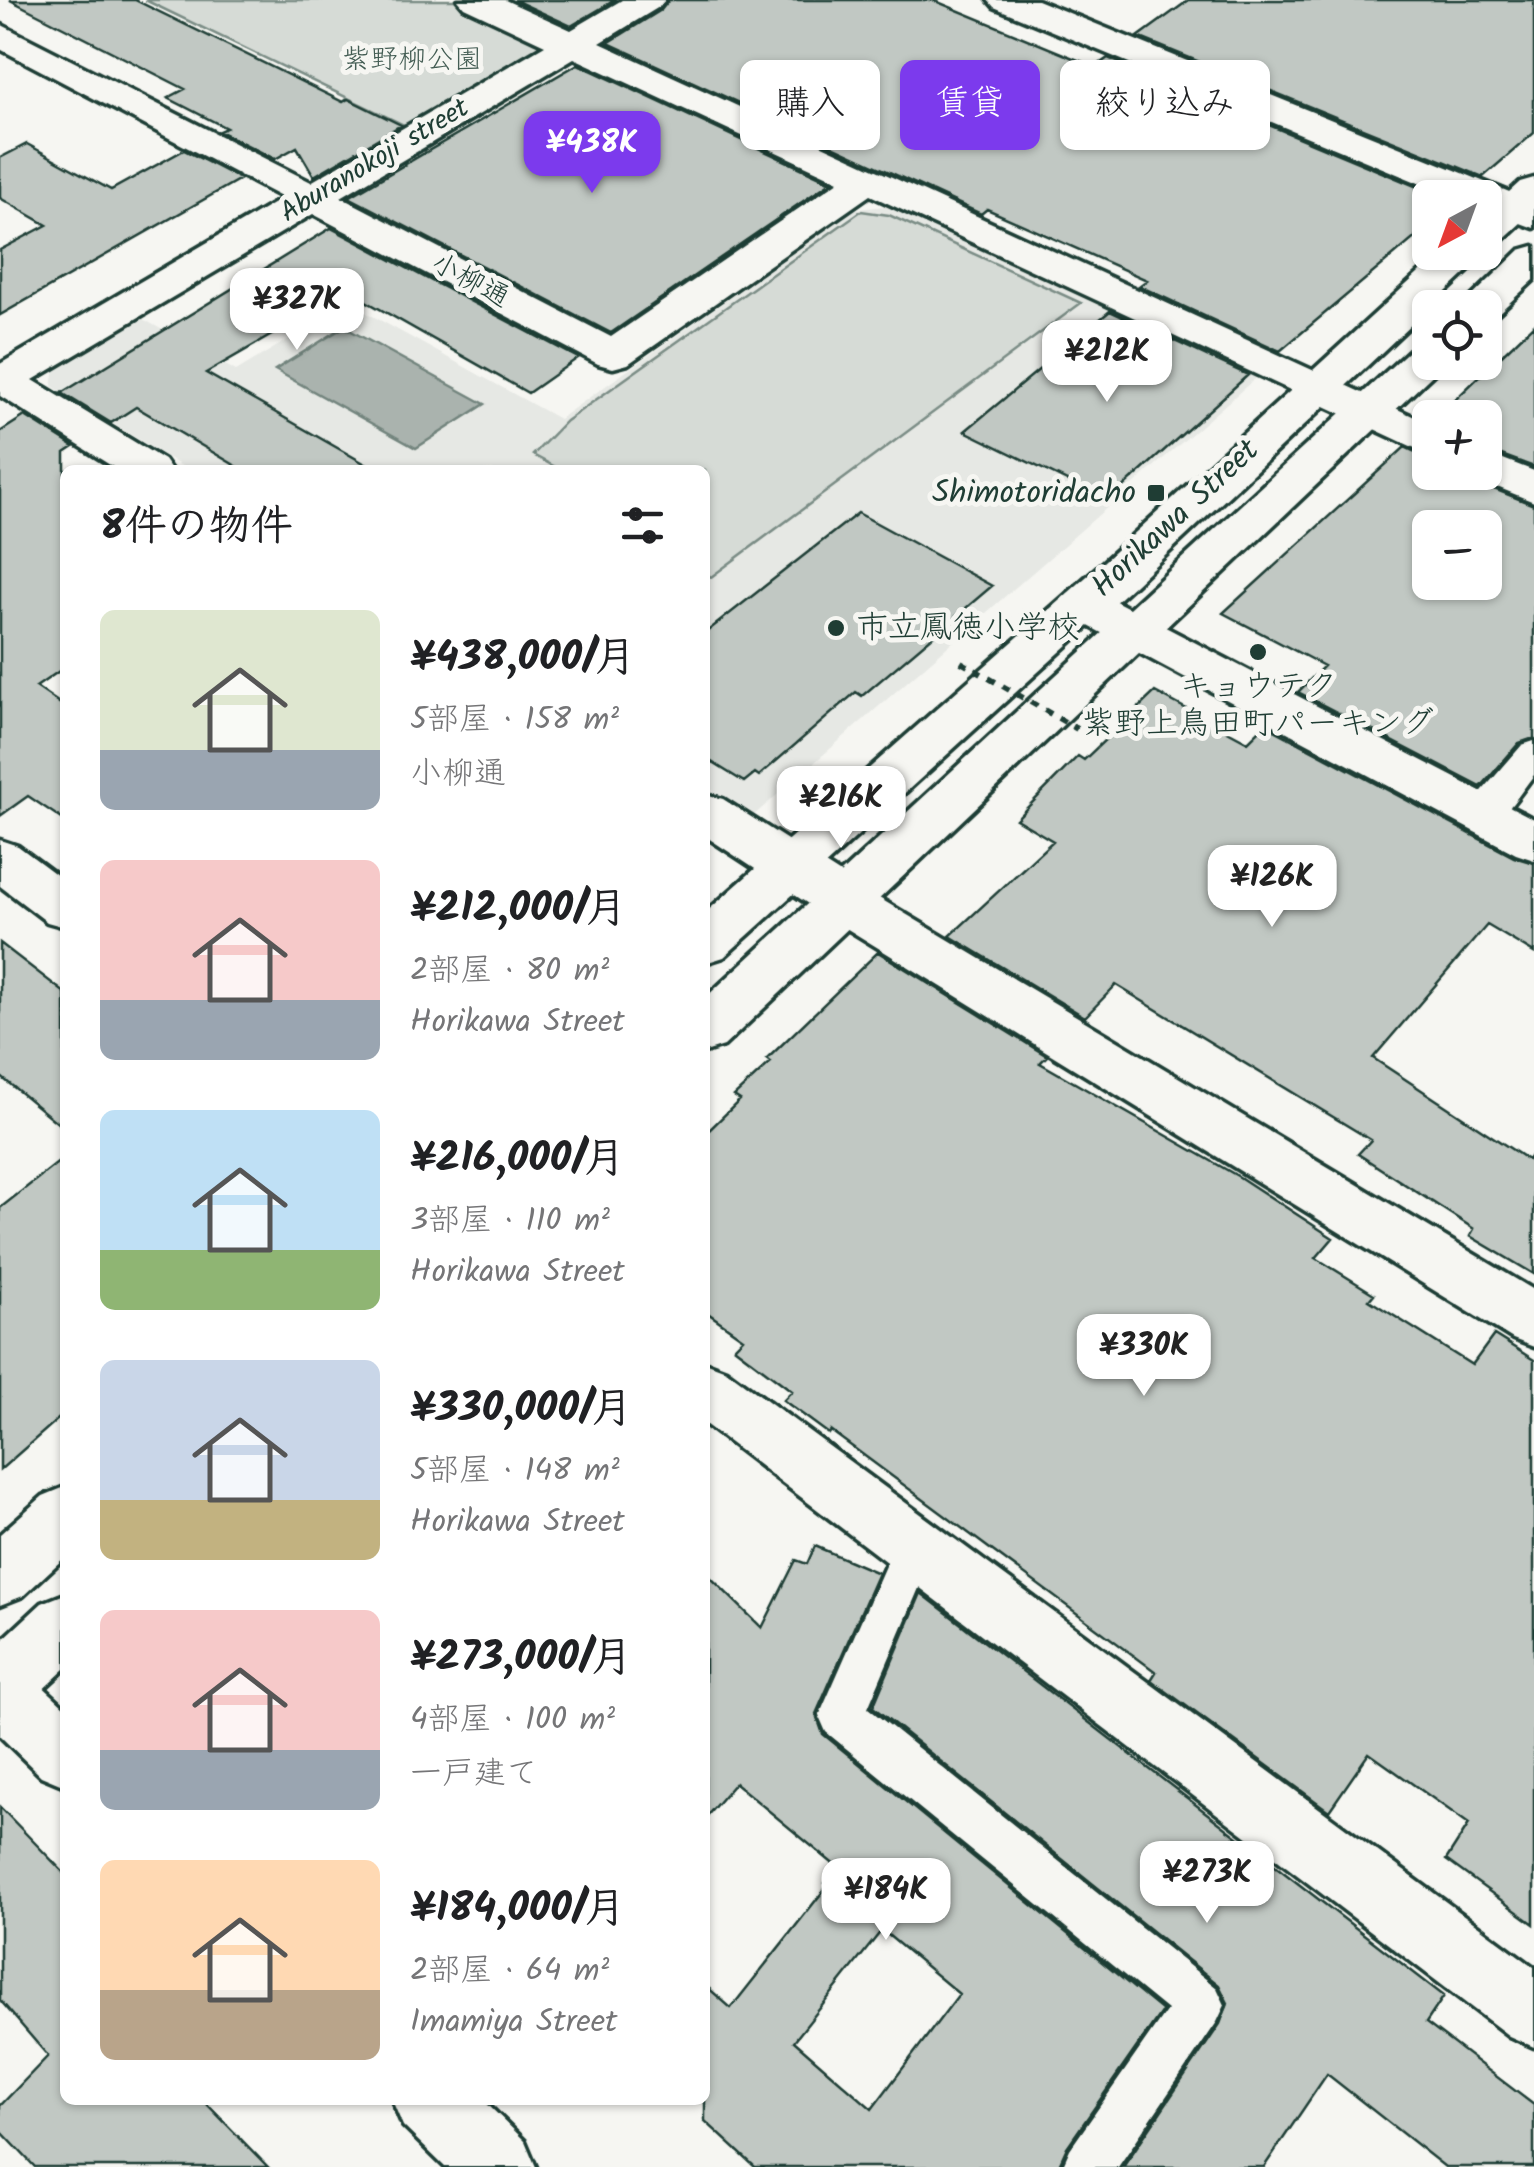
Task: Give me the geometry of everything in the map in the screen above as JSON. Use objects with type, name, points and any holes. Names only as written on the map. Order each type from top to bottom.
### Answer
[{"type":"street","points":[[476,0],[1412,433]]},
{"type":"street","name":"Aburanokoji street","points":[[1,380],[647,0]]},
{"type":"street","points":[[1006,0],[1528,204]]},
{"type":"street","name":"小柳通","points":[[0,35],[613,356],[868,180]]},
{"type":"street","points":[[1502,223],[1528,204]]},
{"type":"street","points":[[1499,290],[1534,258]]},
{"type":"street","name":"Horikawa Street","points":[[710,939],[1084,604],[1447,270]]},
{"type":"street","name":"Horikawa Street","points":[[710,1026],[1412,371]]},
{"type":"street","points":[[1,380],[141,465]]},
{"type":"street","points":[[1502,474],[1534,488]]},
{"type":"street","points":[[1084,604],[1534,841]]},
{"type":"street","points":[[710,815],[1534,1321]]},
{"type":"street","points":[[0,860],[60,904]]},
{"type":"street","points":[[710,1393],[1534,2010]]},
{"type":"street","points":[[0,1574],[60,1520]]},
{"type":"street","points":[[60,1631],[0,1689],[60,1747]]},
{"type":"street","points":[[433,2105],[499,2167]]},
{"type":"lane","points":[[1482,814],[1534,753]]},
{"type":"lane","points":[[914,1548],[842,1716],[1200,2004],[1088,2167]]},
{"type":"path","points":[[961,662],[1077,729]]},
{"type":"shaded area","name":"市立鳳徳小学校","points":[[886,206],[1258,376],[753,816],[710,789],[710,465],[180,465],[52,386],[55,369],[143,319],[236,371],[349,303],[559,419],[855,209]]},
{"type":"shaded area","points":[[344,327],[485,404],[416,448],[275,370]]},
{"type":"green space","name":"紫野柳公園","points":[[145,0],[459,0],[559,46],[414,130]]},
{"type":"green space","points":[[861,211],[889,215],[1081,303],[711,577],[710,465],[552,465],[533,455],[566,421]]},
{"type":"building","points":[[10,0],[135,0],[343,102],[348,99],[401,125],[314,176],[297,147],[275,159],[219,131],[226,128],[168,98],[185,89]]},
{"type":"building","points":[[514,0],[615,0],[571,26]]},
{"type":"building","points":[[669,0],[933,0],[1078,60],[1060,60],[1060,150],[1270,150],[1270,126],[1412,185],[1412,240],[1280,351],[1139,286],[1147,280],[987,209],[981,214],[841,150],[880,150],[880,60],[740,60],[740,104],[608,43],[661,10]]},
{"type":"building","points":[[1189,0],[1534,0],[1534,133],[1483,177],[1270,91],[1270,60],[1195,60],[1138,37]]},
{"type":"building","points":[[578,64],[740,140],[740,150],[762,150],[831,182],[611,333],[349,197]]},
{"type":"building","points":[[27,144],[111,190],[184,150],[240,179],[0,315],[0,250],[47,225],[0,198],[0,158]]},
{"type":"building","points":[[331,228],[578,358],[528,393],[348,291],[206,373],[367,465],[235,465],[136,407],[111,423],[62,393]]},
{"type":"building","points":[[1110,311],[1248,375],[1108,501],[965,431]]},
{"type":"building","points":[[1534,324],[1534,467],[1502,455],[1502,400],[1455,400],[1476,380],[1502,380],[1502,355]]},
{"type":"building","points":[[25,416],[74,447],[65,453],[65,465],[60,465],[60,670],[36,687],[60,704],[60,818],[28,796],[0,816],[0,432]]},
{"type":"building","points":[[1405,447],[1412,450],[1412,490],[1496,490],[1534,505],[1534,738],[1519,743],[1481,787],[1298,692],[1324,666],[1223,613]]},
{"type":"building","points":[[858,513],[992,586],[862,696],[856,692],[759,776],[755,773],[744,782],[710,761],[710,629]]},
{"type":"building","points":[[1155,692],[1248,742],[1265,725],[1514,857],[1534,863],[1534,953],[1487,925],[1373,1058],[1528,1160],[1534,1151],[1534,1274],[1470,1236],[1474,1229],[1358,1154],[1371,1140],[1116,985],[1085,1017],[950,936],[1053,841],[1016,819],[1078,756],[1084,760]]},
{"type":"building","points":[[0,943],[60,989],[60,1125],[0,1076]]},
{"type":"building","points":[[878,952],[1047,1056],[1040,1063],[1241,1178],[1333,1238],[1316,1258],[1374,1294],[1369,1300],[1472,1365],[1494,1335],[1534,1360],[1534,1924],[1446,1860],[1469,1824],[1369,1753],[1329,1811],[1151,1680],[1156,1672],[831,1431],[829,1434],[783,1400],[792,1391],[734,1347],[743,1338],[710,1315],[710,1129],[740,1100],[734,1096],[771,1062],[767,1059]]},
{"type":"building","points":[[60,1161],[60,1417],[0,1470],[0,1208]]},
{"type":"building","points":[[815,1546],[878,1573],[816,1714],[823,1734],[1162,2011],[1067,2147],[1058,2167],[755,2167],[705,2121],[705,2105],[710,2105],[710,1989],[731,2008],[828,1885],[825,1883],[837,1867],[735,1783],[710,1812],[710,1577],[762,1628],[796,1560],[807,1564]],"holes":[[[882,1930],[959,1994],[872,2109],[794,2041]]]},
{"type":"building","points":[[921,1593],[1444,1996],[1426,2023],[1534,2105],[1534,2167],[1445,2167],[1327,2074],[1264,2167],[1123,2167],[1220,2024],[1228,2003],[1219,1985],[873,1707]]},
{"type":"building","points":[[0,1807],[60,1869],[60,2105],[208,2105],[268,2167],[35,2167],[0,2130],[0,2106],[48,2056],[0,2000]]},
{"type":"place","name":"Shimotoridacho","points":[[1156,493]]},
{"type":"place","name":"市立鳳徳小学校","points":[[836,628]]},
{"type":"place","name":"キョウテク 紫野上鳥田町パーキング","points":[[1258,652]]}]
